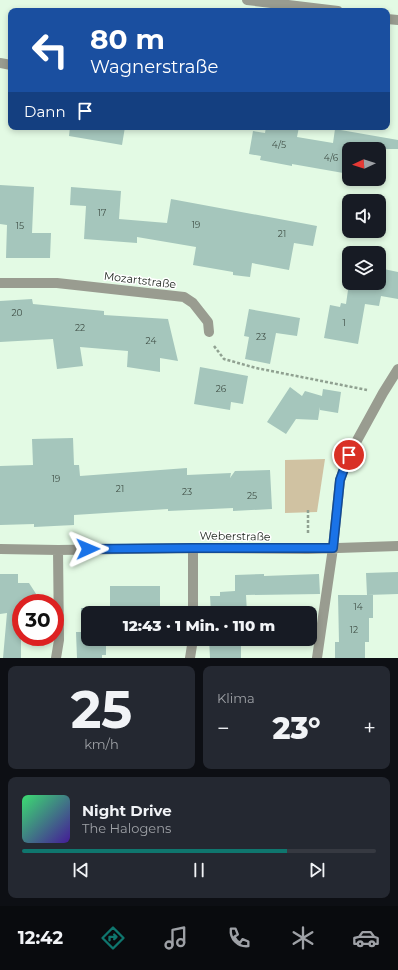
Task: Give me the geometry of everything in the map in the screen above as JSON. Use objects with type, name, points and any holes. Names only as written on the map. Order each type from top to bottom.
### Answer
[{"type":"street","points":[[247,0],[313,8]]},
{"type":"street","name":"Mozartstraße","points":[[0,283],[56,283],[184,298],[193,303],[208,322],[209,332]]},
{"type":"street","points":[[317,658],[333,548],[340,480],[349,455],[398,369]]},
{"type":"street","name":"Weberstraße","points":[[0,549],[308,549],[398,546]]},
{"type":"street","points":[[193,548],[193,606]]},
{"type":"street","points":[[56,658],[59,640],[58,550]]},
{"type":"street","points":[[190,658],[192,646]]},
{"type":"path","points":[[209,332],[215,347],[224,359],[256,368],[383,393]]},
{"type":"path","points":[[308,510],[308,549]]},
{"type":"shaded area","points":[[325,459],[317,512],[285,513],[285,460]]},
{"type":"building","points":[[70,130],[124,130],[122,145],[69,136]]},
{"type":"building","points":[[266,130],[298,130],[297,137],[333,143],[335,130],[341,130],[398,140],[398,149],[386,149],[386,142],[342,142],[342,173],[260,160],[261,156],[249,154],[253,131],[265,133]]},
{"type":"building","points":[[0,185],[34,187],[32,233],[51,233],[50,258],[6,258],[7,225],[0,224]]},
{"type":"building","points":[[71,187],[121,191],[119,219],[167,223],[171,199],[317,226],[313,246],[294,243],[289,270],[252,263],[250,277],[233,275],[233,272],[193,265],[196,247],[137,237],[137,243],[84,239],[86,206],[70,205]]},
{"type":"building","points":[[386,269],[398,272],[398,299],[381,296],[379,306],[365,304],[358,344],[324,338],[330,305],[340,307],[341,303],[346,304],[348,290],[386,290]]},
{"type":"building","points":[[32,299],[33,304],[104,311],[104,315],[168,319],[178,361],[160,358],[160,372],[127,367],[128,351],[80,347],[83,366],[57,369],[53,339],[0,342],[0,301]]},
{"type":"building","points":[[249,309],[300,318],[297,336],[276,333],[270,364],[245,359],[249,337],[244,336]]},
{"type":"building","points":[[200,367],[248,376],[243,404],[231,402],[230,410],[194,404]]},
{"type":"building","points":[[290,387],[302,396],[305,391],[322,396],[323,389],[341,392],[338,413],[320,410],[320,407],[318,420],[296,419],[286,434],[267,422]]},
{"type":"building","points":[[73,438],[74,465],[79,465],[80,476],[187,468],[187,475],[231,473],[230,478],[235,471],[270,470],[272,509],[233,511],[233,508],[168,511],[168,509],[74,515],[74,525],[34,527],[34,524],[0,525],[0,466],[33,465],[32,439]]},
{"type":"building","points":[[398,572],[398,594],[367,595],[366,573]]},
{"type":"building","points":[[0,574],[18,574],[18,583],[29,583],[36,594],[12,594],[12,646],[21,646],[21,658],[3,658],[7,613],[0,614]]},
{"type":"building","points":[[264,574],[264,576],[319,574],[320,594],[246,595],[247,606],[211,606],[210,596],[220,596],[220,592],[235,591],[235,575]]},
{"type":"building","points":[[110,586],[160,586],[160,606],[110,606]]},
{"type":"building","points":[[338,595],[373,595],[373,618],[369,618],[369,642],[365,642],[365,658],[335,658],[335,642],[339,642]]},
{"type":"building","points":[[76,632],[81,632],[81,646],[106,646],[106,655],[102,655],[102,658],[77,658]]},
{"type":"building","points":[[209,646],[241,646],[241,658],[210,658]]},
{"type":"route","points":[[88,549],[333,548],[340,480],[349,455]]}]
